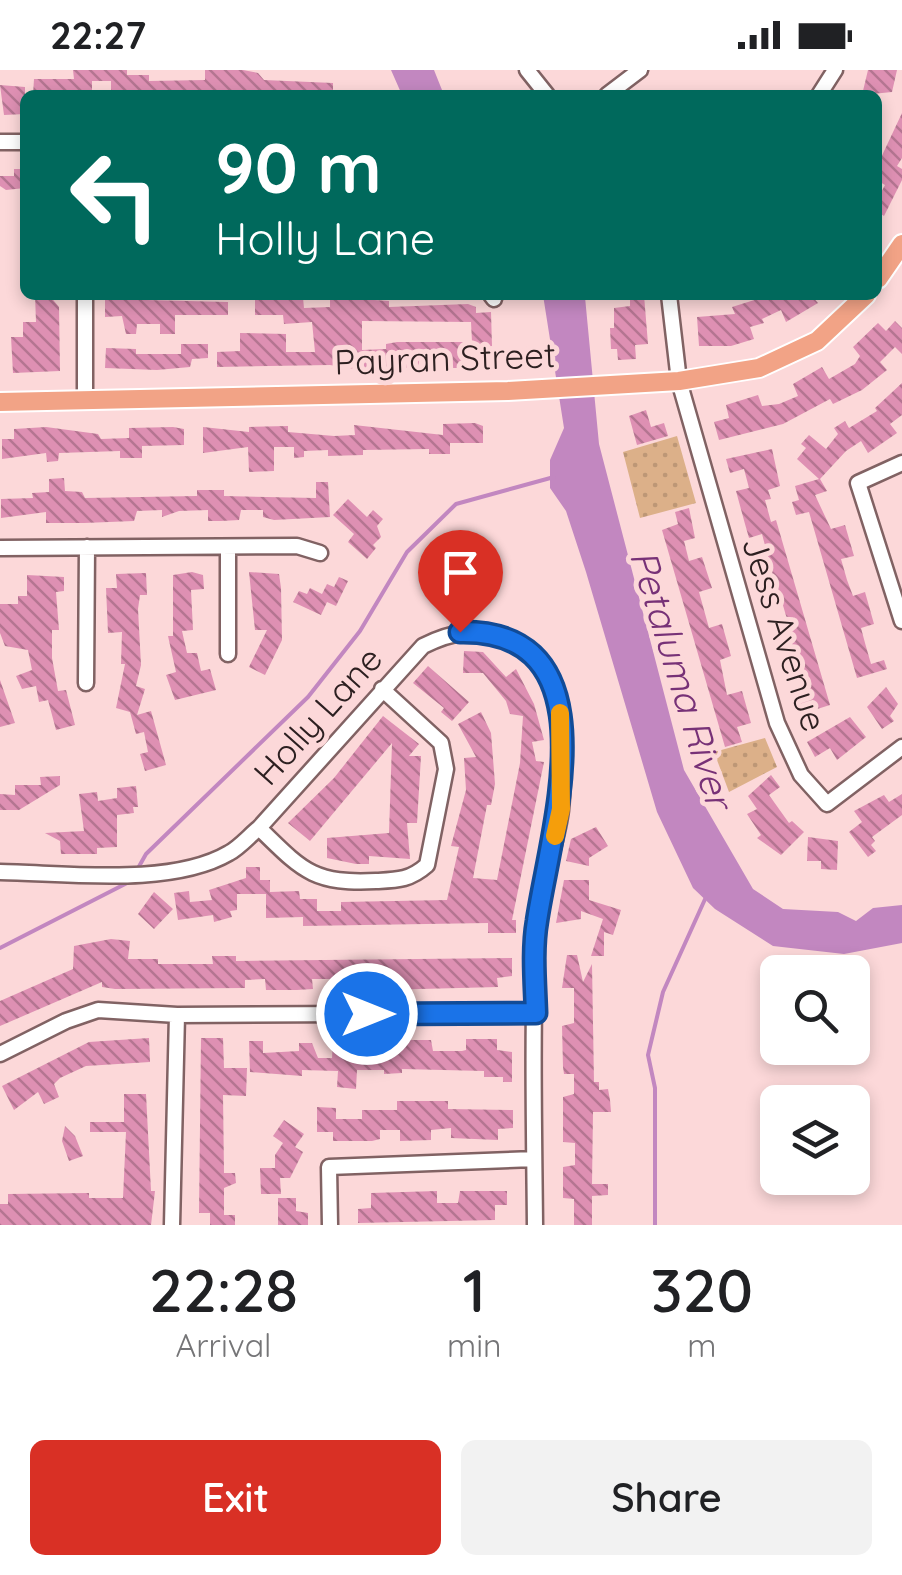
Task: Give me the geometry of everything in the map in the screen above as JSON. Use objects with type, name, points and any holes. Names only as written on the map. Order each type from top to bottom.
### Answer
[{"type":"main road","points":[[882,273],[902,244]]},
{"type":"main road","name":"Payran Street","points":[[0,402],[508,391],[679,381],[759,368],[803,348],[854,311],[862,300]]},
{"type":"street","points":[[527,70],[543,90]]},
{"type":"street","points":[[614,90],[640,70]]},
{"type":"street","points":[[85,300],[85,400]]},
{"type":"street","points":[[669,300],[679,381]]},
{"type":"street","name":"Jess Avenue","points":[[679,381],[777,724],[800,775],[827,804],[902,747]]},
{"type":"street","points":[[902,463],[858,483],[902,621]]},
{"type":"street","points":[[228,546],[228,654]]},
{"type":"street","points":[[0,548],[297,546],[320,554]]},
{"type":"street","points":[[86,683],[87,548]]},
{"type":"street","name":"Holly Lane","points":[[0,872],[158,873],[189,869],[230,853],[259,828],[423,646],[460,632],[497,635],[516,643],[554,684],[560,702],[561,809],[536,923],[535,1225]]},
{"type":"street","points":[[259,828],[299,865],[331,882],[408,879],[427,865],[446,769],[442,744],[382,690]]},
{"type":"street","points":[[0,1054],[66,1020],[98,1010],[177,1015],[536,1013]]},
{"type":"street","points":[[172,1225],[177,1015]]},
{"type":"street","points":[[330,1225],[328,1167],[534,1159]]},
{"type":"shaded area","points":[[391,70],[434,70],[442,90],[400,90]]},
{"type":"shaded area","points":[[544,300],[585,300],[599,444],[684,770],[753,889],[783,909],[838,912],[856,921],[873,908],[902,905],[902,943],[844,954],[773,946],[715,909],[693,888],[657,812],[566,511],[550,488],[550,460],[564,428]]},
{"type":"shaded area","points":[[677,436],[696,503],[640,518],[623,452]]},
{"type":"shaded area","points":[[765,738],[777,767],[729,792],[714,752]]},
{"type":"building","points":[[73,70],[127,70],[127,75],[149,75],[149,81],[205,80],[205,70],[243,70],[258,73],[264,80],[333,83],[333,90],[111,90],[111,81],[92,81],[92,90],[33,90],[34,79],[74,79]]},
{"type":"building","points":[[868,70],[897,70],[892,92],[863,90]]},
{"type":"building","points":[[0,85],[25,87],[20,90],[20,114],[4,115]]},
{"type":"building","points":[[902,113],[902,158],[897,166],[902,169],[902,180],[884,216],[885,185],[882,156]]},
{"type":"building","points":[[14,169],[20,169],[20,189],[6,190],[0,186],[0,176],[14,176]]},
{"type":"building","points":[[35,300],[53,300],[59,307],[60,371],[13,373],[11,337],[23,337],[23,322],[36,322]]},
{"type":"building","points":[[105,300],[228,302],[228,315],[175,315],[175,334],[160,334],[160,324],[137,324],[136,334],[126,334],[122,316],[105,317]]},
{"type":"building","points":[[255,300],[303,300],[304,308],[330,307],[330,300],[389,301],[389,307],[468,304],[476,307],[476,313],[491,312],[492,346],[482,347],[482,363],[476,363],[476,368],[452,368],[452,355],[420,356],[418,367],[362,370],[330,365],[217,367],[217,352],[240,351],[240,333],[286,334],[286,352],[315,352],[312,322],[284,324],[283,315],[255,315]],"holes":[[[362,321],[471,322],[472,342],[397,342],[386,344],[386,349],[362,350]]]},
{"type":"building","points":[[630,300],[644,300],[648,344],[635,345],[636,359],[618,360],[617,349],[611,349],[614,308],[630,306]]},
{"type":"building","points":[[754,300],[818,303],[786,322],[781,310],[762,319],[764,323],[750,327],[754,339],[731,346],[699,346],[697,317],[735,314],[732,307]]},
{"type":"building","points":[[895,321],[902,328],[902,354],[895,347],[880,362],[887,370],[862,390],[833,404],[830,399],[783,424],[719,440],[714,422],[729,418],[726,405],[758,395],[762,406],[798,396],[793,384],[822,367],[829,379],[855,364],[860,356],[853,347],[878,323],[886,331]]},
{"type":"building","points":[[181,344],[208,344],[208,358],[192,359],[190,367],[105,368],[106,348],[136,349],[136,354],[181,354]]},
{"type":"building","points":[[902,383],[902,415],[890,424],[897,433],[868,453],[861,441],[846,451],[820,479],[827,491],[815,495],[831,529],[845,525],[854,556],[841,559],[847,580],[853,596],[865,592],[874,624],[861,628],[871,664],[884,660],[887,669],[857,678],[809,512],[796,515],[792,502],[799,500],[795,486],[819,479],[797,459],[806,448],[801,444],[809,435],[826,449],[838,434],[834,428],[845,421],[849,428],[877,411],[875,408]]},
{"type":"building","points":[[646,410],[651,427],[664,423],[668,436],[637,445],[629,416]]},
{"type":"building","points":[[443,424],[483,426],[483,443],[450,443],[450,454],[429,454],[429,449],[363,450],[363,455],[328,456],[328,450],[304,451],[304,457],[294,458],[294,447],[274,447],[274,471],[249,472],[248,447],[203,453],[203,427],[249,432],[249,427],[288,426],[288,432],[334,436],[355,435],[354,425],[443,435]]},
{"type":"building","points":[[46,427],[98,434],[101,439],[129,438],[129,428],[173,427],[184,429],[184,445],[142,446],[142,458],[120,458],[120,451],[59,453],[58,461],[47,462],[46,453],[2,459],[2,439],[14,439],[14,429]]},
{"type":"building","points":[[772,449],[780,486],[768,490],[771,499],[765,500],[771,522],[776,520],[830,705],[814,710],[816,717],[801,720],[798,691],[807,689],[801,669],[788,673],[778,642],[792,636],[782,602],[768,606],[758,576],[772,572],[762,534],[749,538],[736,491],[749,488],[744,469],[730,473],[726,459]]},
{"type":"building","points":[[64,478],[65,491],[82,492],[85,498],[197,496],[197,490],[224,490],[224,496],[316,498],[316,482],[328,482],[330,517],[274,520],[263,517],[263,510],[241,510],[239,520],[208,521],[208,510],[179,511],[162,517],[162,510],[137,511],[134,521],[46,523],[46,512],[1,518],[1,499],[33,498],[32,493],[49,492],[49,479]]},
{"type":"building","points":[[348,499],[367,517],[373,510],[383,519],[377,526],[381,537],[367,559],[348,542],[354,534],[333,515]]},
{"type":"building","points":[[689,508],[695,538],[684,541],[689,561],[702,557],[712,588],[699,592],[709,628],[722,624],[731,656],[720,660],[727,695],[742,691],[751,723],[737,727],[742,742],[725,747],[662,530],[678,524],[675,512]]},
{"type":"building","points":[[249,572],[279,574],[282,640],[265,675],[249,667],[267,630],[255,630]]},
{"type":"building","points":[[146,573],[147,595],[140,595],[138,609],[141,665],[136,686],[145,689],[137,715],[151,711],[166,765],[145,771],[140,754],[148,752],[144,732],[136,734],[130,712],[116,708],[125,664],[121,664],[122,632],[108,633],[106,588],[117,588],[116,574]]},
{"type":"building","points":[[27,575],[64,577],[64,591],[56,592],[59,630],[52,630],[52,658],[58,691],[66,690],[75,725],[56,730],[48,700],[39,702],[36,686],[22,689],[16,676],[32,670],[28,650],[5,646],[0,633],[0,604],[18,604],[18,596],[27,596]]},
{"type":"building","points":[[173,575],[203,575],[204,589],[191,590],[193,630],[182,631],[187,653],[197,653],[201,671],[210,669],[216,690],[175,700],[166,675],[176,672],[168,636],[173,636]]},
{"type":"building","points":[[339,577],[348,581],[336,606],[327,602],[321,615],[293,602],[299,591],[307,594],[310,588],[322,594],[327,584],[334,587]]},
{"type":"building","points":[[464,651],[483,652],[506,677],[516,669],[534,704],[544,740],[532,742],[536,761],[544,762],[512,920],[516,920],[516,933],[488,933],[488,923],[303,926],[303,917],[266,918],[266,894],[237,894],[237,910],[230,911],[232,917],[214,922],[213,915],[178,920],[174,893],[189,891],[190,902],[212,900],[209,890],[246,878],[246,867],[260,867],[260,880],[270,880],[270,892],[299,891],[300,899],[317,899],[317,911],[341,911],[341,902],[447,900],[459,847],[451,846],[466,790],[464,758],[476,757],[458,724],[481,712],[491,733],[495,784],[491,805],[487,805],[473,878],[497,880],[520,763],[523,716],[510,714],[506,701],[483,673],[463,673]]},
{"type":"building","points":[[428,666],[469,702],[452,721],[441,712],[444,708],[413,683]]},
{"type":"building","points":[[0,680],[15,723],[0,727]]},
{"type":"building","points":[[886,687],[898,704],[890,716],[894,721],[882,729],[867,707]]},
{"type":"building","points":[[383,716],[419,744],[409,756],[421,756],[417,823],[407,823],[410,859],[369,856],[369,864],[356,864],[327,858],[327,838],[389,833],[392,743],[310,841],[288,823],[334,778]]},
{"type":"building","points":[[850,717],[866,737],[837,760],[830,748],[815,757],[807,742]]},
{"type":"building","points":[[771,775],[780,787],[769,795],[789,823],[792,821],[804,832],[781,855],[757,838],[761,835],[747,814],[757,809],[748,796]]},
{"type":"building","points":[[60,776],[60,785],[19,810],[0,810],[0,794],[15,795],[15,785],[41,785],[40,777]]},
{"type":"building","points":[[136,786],[138,807],[133,807],[134,813],[117,815],[117,847],[97,848],[97,854],[61,854],[60,841],[45,833],[84,831],[79,794],[97,792],[98,801],[117,798],[117,788]]},
{"type":"building","points":[[902,794],[902,815],[872,837],[875,841],[871,845],[876,851],[868,857],[849,832],[862,822],[854,811],[884,795],[889,802]]},
{"type":"building","points":[[596,827],[608,846],[589,858],[589,866],[566,861],[571,839]]},
{"type":"building","points":[[808,837],[838,841],[837,870],[821,869],[821,861],[807,861]]},
{"type":"building","points":[[564,880],[589,880],[589,900],[621,910],[613,935],[604,932],[604,956],[591,956],[603,919],[581,911],[581,919],[556,923]]},
{"type":"building","points":[[154,892],[173,909],[154,929],[138,914]]},
{"type":"building","points":[[111,939],[130,941],[128,959],[158,959],[158,964],[213,964],[212,956],[236,956],[236,961],[512,958],[512,976],[497,978],[498,987],[381,990],[332,990],[332,979],[312,979],[313,989],[297,990],[266,990],[265,979],[245,980],[245,988],[115,989],[102,987],[102,982],[0,1026],[0,1001],[73,969],[74,946]]},
{"type":"building","points":[[567,955],[577,955],[583,982],[592,964],[594,1082],[599,1082],[599,1090],[608,1089],[610,1100],[611,1112],[593,1112],[592,1184],[608,1184],[608,1195],[592,1196],[592,1225],[574,1225],[574,1199],[563,1198],[563,1167],[575,1165],[575,1143],[563,1142],[563,1097],[574,1094],[574,1074],[564,1074],[563,1067],[562,1026],[574,1023],[574,988],[562,988]]},
{"type":"building","points":[[149,1038],[150,1062],[86,1066],[60,1078],[54,1084],[59,1097],[44,1104],[38,1092],[14,1110],[2,1086],[89,1042]]},
{"type":"building","points":[[201,1038],[223,1038],[224,1068],[247,1068],[246,1096],[223,1095],[224,1173],[235,1173],[236,1183],[224,1188],[224,1215],[235,1215],[235,1225],[210,1225],[210,1213],[199,1213]]},
{"type":"building","points":[[466,1039],[497,1039],[497,1050],[512,1052],[512,1082],[503,1082],[503,1077],[484,1077],[484,1071],[402,1069],[402,1073],[384,1074],[384,1070],[357,1070],[356,1089],[337,1087],[338,1071],[302,1070],[302,1076],[250,1072],[249,1041],[263,1041],[263,1053],[299,1051],[299,1043],[312,1043],[318,1058],[332,1058],[333,1040],[364,1040],[364,1050],[384,1050],[400,1049],[399,1040],[431,1040],[433,1051],[462,1051],[466,1050]]},
{"type":"building","points":[[124,1094],[146,1094],[151,1191],[155,1191],[151,1225],[0,1225],[0,1204],[8,1204],[8,1194],[89,1193],[89,1198],[123,1198],[126,1132],[90,1132],[90,1122],[124,1122]]},
{"type":"building","points":[[397,1101],[448,1101],[448,1109],[513,1110],[513,1128],[498,1129],[498,1140],[451,1138],[451,1128],[431,1130],[431,1140],[400,1141],[400,1130],[380,1130],[380,1139],[372,1141],[333,1141],[333,1132],[317,1132],[317,1107],[336,1108],[336,1119],[362,1119],[362,1110],[397,1110]]},
{"type":"building","points":[[284,1120],[304,1134],[295,1147],[303,1152],[290,1178],[280,1178],[281,1194],[261,1194],[260,1168],[275,1168],[275,1155],[283,1143],[273,1136]]},
{"type":"building","points":[[65,1126],[75,1136],[83,1156],[69,1161],[62,1141]]},
{"type":"building","points":[[437,1191],[437,1203],[458,1203],[460,1191],[507,1191],[507,1205],[495,1205],[495,1220],[358,1223],[358,1209],[371,1208],[371,1193]]},
{"type":"building","points":[[278,1198],[296,1198],[296,1211],[308,1213],[308,1225],[278,1225]]},
{"type":"waterway","points":[[137,870],[146,854],[308,697],[360,631],[407,552],[456,504],[554,477]]},
{"type":"waterway","points":[[0,948],[129,882]]},
{"type":"waterway","points":[[655,1225],[655,1088],[648,1055],[663,992],[706,897]]},
{"type":"slow traffic","points":[[555,836],[561,809],[560,713]]},
{"type":"route","points":[[367,1014],[536,1013],[536,923],[561,809],[560,702],[554,684],[532,654],[497,635],[460,632]]},
{"type":"water label","name":"Petaluma River","points":[[681,679]]}]
